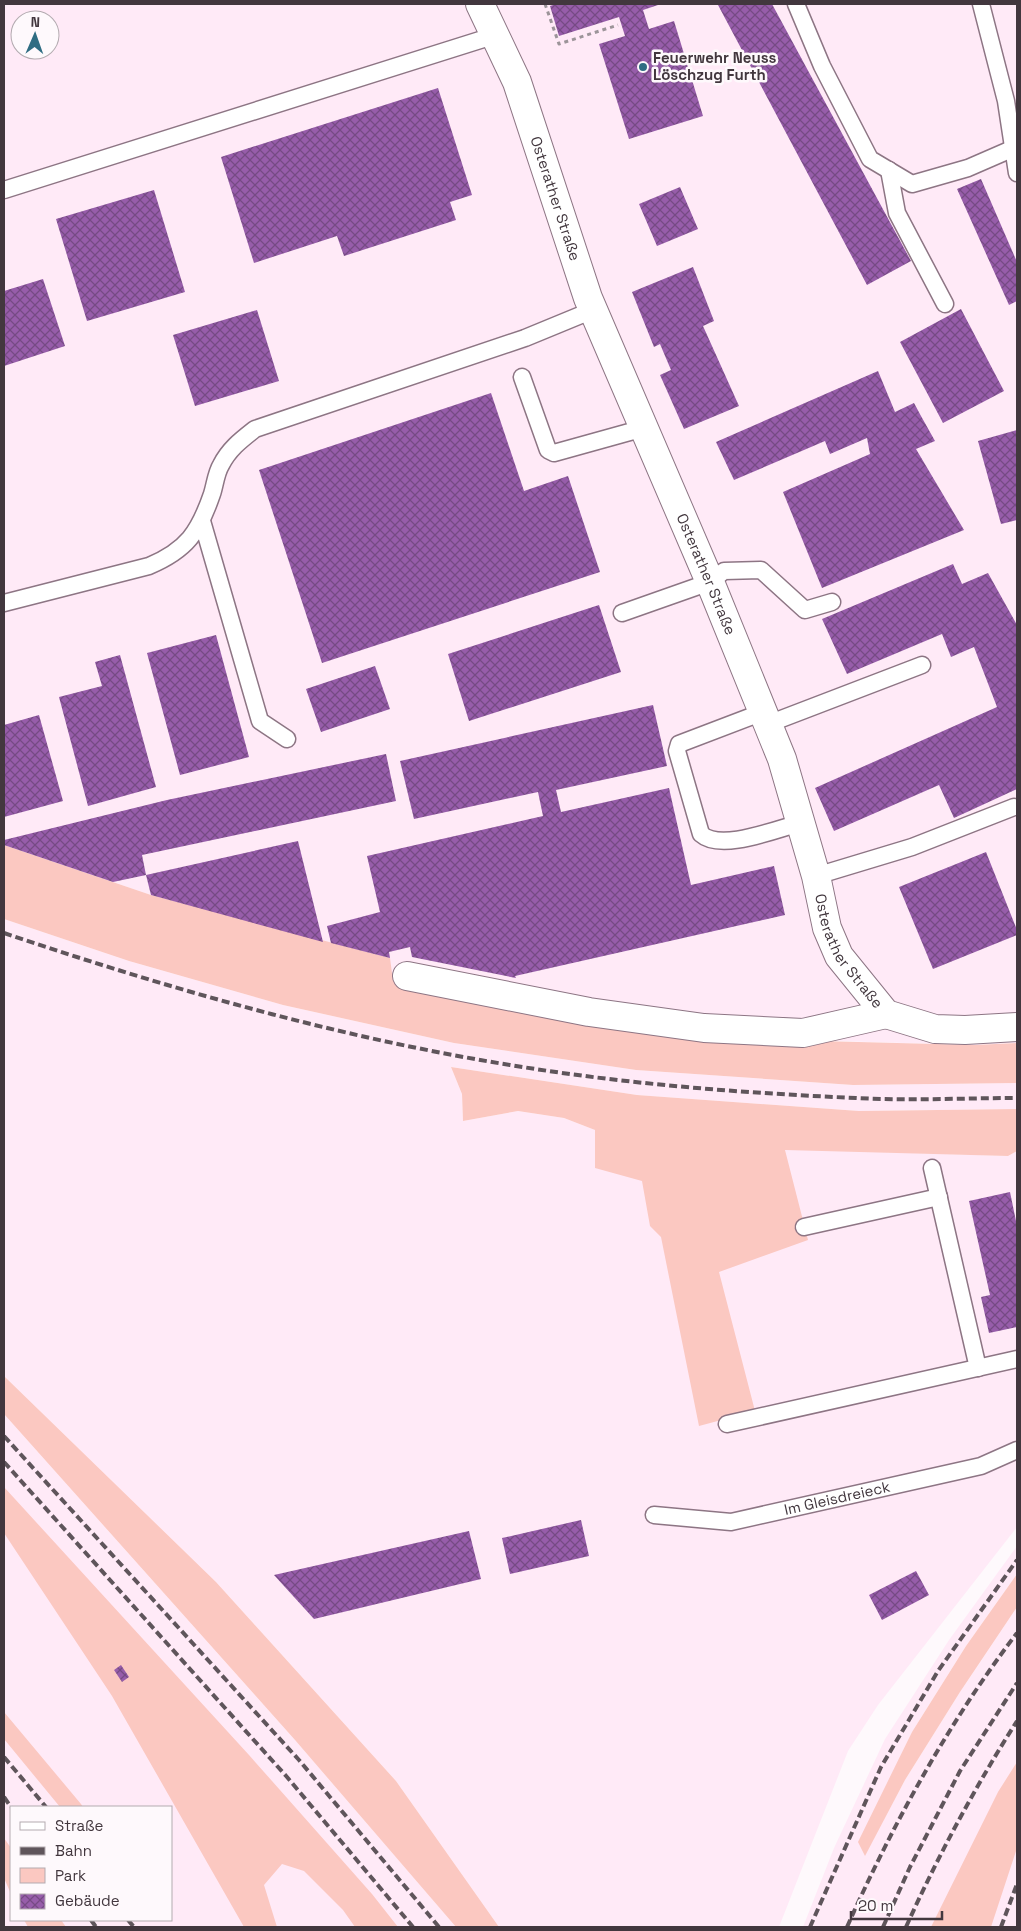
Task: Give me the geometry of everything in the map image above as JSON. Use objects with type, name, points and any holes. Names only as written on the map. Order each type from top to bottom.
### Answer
[{"type":"street","name":"Osterather Straße","points":[[480,4],[496,34],[517,82],[593,310],[710,582],[782,758],[816,876],[827,928],[840,956],[886,1014],[935,1029],[965,1030],[1017,1027]]},
{"type":"street","points":[[407,976],[588,1012],[704,1028],[803,1033],[886,1014]]},
{"type":"lane","points":[[796,4],[822,66],[870,159],[912,184],[968,168],[1014,148]]},
{"type":"lane","points":[[981,4],[1006,101],[1017,173]]},
{"type":"lane","points":[[4,190],[496,34]]},
{"type":"lane","points":[[889,170],[898,213],[945,304]]},
{"type":"lane","points":[[4,602],[149,566],[170,557],[188,542],[202,521],[220,466],[233,446],[254,429],[525,338],[593,310]]},
{"type":"lane","points":[[522,377],[548,450],[554,453],[644,428]]},
{"type":"lane","points":[[202,521],[260,721],[287,739]]},
{"type":"lane","points":[[622,613],[710,582],[724,571],[762,570],[804,610],[832,602]]},
{"type":"lane","points":[[800,823],[726,842],[708,840],[701,834],[677,751],[679,744],[766,718],[922,665]]},
{"type":"lane","points":[[816,876],[912,847],[1014,807]]},
{"type":"lane","points":[[932,1168],[978,1368]]},
{"type":"lane","points":[[804,1227],[939,1197]]},
{"type":"lane","points":[[727,1424],[1017,1358]]},
{"type":"lane","name":"Im Gleisdreieck","points":[[654,1515],[731,1522],[981,1466],[1017,1450]]},
{"type":"path","points":[[545,4],[559,44],[618,25]]},
{"type":"shaded area","points":[[4,4],[1017,4],[1017,1043],[974,1045],[800,1040],[569,1016],[392,981],[323,942],[151,895],[4,845]]},
{"type":"shaded area","points":[[4,919],[129,961],[283,1005],[454,1043],[636,1070],[853,1085],[1017,1083],[1017,1109],[859,1111],[637,1095],[451,1067],[462,1094],[463,1121],[518,1111],[564,1118],[595,1130],[785,1149],[1008,1156],[1017,1151],[1017,1527],[878,1705],[848,1751],[779,1927],[499,1927],[396,1781],[216,1582],[4,1376]]},
{"type":"shaded area","points":[[4,1414],[295,1740],[456,1927],[4,1927]]},
{"type":"shaded area","points":[[1017,1546],[1017,1574],[966,1646],[912,1732],[887,1785],[865,1855],[905,1780],[960,1692],[1017,1607],[1017,1927],[803,1927],[834,1848],[885,1739],[949,1640]]},
{"type":"green space","points":[[4,845],[151,895],[390,958],[393,981],[569,1016],[701,1038],[974,1045],[1017,1043],[1017,1083],[853,1085],[636,1070],[454,1043],[283,1005],[129,961],[4,919]]},
{"type":"green space","points":[[451,1067],[637,1095],[859,1111],[1017,1109],[1017,1151],[1008,1156],[785,1150],[808,1240],[719,1272],[755,1411],[699,1426],[661,1237],[650,1226],[642,1181],[595,1168],[595,1130],[564,1118],[518,1111],[463,1121],[462,1094]]},
{"type":"green space","points":[[4,1376],[216,1582],[396,1781],[499,1927],[456,1927],[295,1740],[4,1414]]},
{"type":"green space","points":[[4,1487],[249,1755],[372,1894],[398,1927],[355,1927],[343,1910],[304,1871],[282,1864],[264,1885],[277,1927],[244,1927],[112,1696],[4,1533]]},
{"type":"green space","points":[[1017,1574],[1017,1607],[960,1692],[905,1780],[865,1856],[858,1842],[912,1732],[966,1646]]},
{"type":"green space","points":[[4,1712],[82,1806],[59,1806],[4,1739]]},
{"type":"green space","points":[[1017,1762],[1017,1848],[991,1927],[931,1927],[998,1792]]},
{"type":"green space","points":[[4,1838],[10,1847],[10,1892],[4,1878]]},
{"type":"green space","points":[[25,1921],[62,1921],[66,1927],[28,1927]]},
{"type":"building","points":[[556,4],[661,4],[643,10],[649,29],[674,21],[703,116],[629,139],[599,44],[625,36],[619,17],[559,36],[550,6]]},
{"type":"building","points":[[772,4],[911,261],[867,285],[718,5]]},
{"type":"building","points":[[438,88],[472,195],[450,202],[456,220],[344,256],[337,236],[254,263],[221,157]]},
{"type":"building","points":[[981,179],[1017,262],[1017,301],[1009,305],[957,189]]},
{"type":"building","points":[[680,187],[698,229],[657,246],[639,204]]},
{"type":"building","points":[[154,190],[185,292],[87,321],[56,219]]},
{"type":"building","points":[[693,267],[714,321],[703,326],[739,406],[684,429],[660,375],[671,370],[660,344],[654,347],[632,292]]},
{"type":"building","points":[[43,279],[65,346],[4,366],[4,291]]},
{"type":"building","points":[[961,309],[1004,391],[943,423],[900,342]]},
{"type":"building","points":[[257,310],[279,381],[195,406],[173,335]]},
{"type":"building","points":[[878,371],[895,412],[914,403],[935,441],[916,449],[964,530],[822,588],[783,492],[870,454],[867,438],[830,454],[825,441],[734,480],[716,442]]},
{"type":"building","points":[[491,393],[524,491],[568,476],[600,572],[322,663],[259,470]]},
{"type":"building","points":[[1017,430],[1017,520],[1001,524],[978,441]]},
{"type":"building","points":[[953,564],[962,584],[988,573],[1017,625],[1017,789],[954,818],[939,785],[834,831],[815,788],[997,707],[974,647],[951,657],[942,634],[847,674],[822,619]]},
{"type":"building","points":[[599,605],[621,672],[469,721],[448,654]]},
{"type":"building","points":[[216,635],[249,757],[180,775],[147,653]]},
{"type":"building","points":[[120,655],[156,787],[88,806],[59,697],[102,686],[95,662]]},
{"type":"building","points":[[375,666],[390,709],[321,732],[306,689]]},
{"type":"building","points":[[653,705],[667,766],[556,790],[561,812],[669,788],[691,885],[774,866],[785,915],[515,976],[516,978],[412,957],[410,947],[389,952],[390,958],[331,943],[327,926],[380,912],[367,856],[543,816],[538,792],[414,819],[400,761]]},
{"type":"building","points":[[39,715],[63,801],[4,817],[4,725]]},
{"type":"building","points":[[386,754],[396,801],[142,855],[146,875],[113,882],[4,845],[4,840],[167,800]]},
{"type":"building","points":[[298,841],[323,942],[151,895],[146,875]]},
{"type":"building","points":[[986,852],[1017,930],[1017,935],[933,969],[899,887]]},
{"type":"building","points":[[1010,1192],[1017,1226],[1017,1327],[989,1333],[981,1297],[990,1295],[969,1201]]},
{"type":"building","points":[[581,1520],[589,1556],[510,1574],[502,1538]]},
{"type":"building","points":[[469,1531],[481,1579],[314,1619],[274,1575]]},
{"type":"building","points":[[916,1571],[929,1595],[882,1620],[869,1595]]},
{"type":"building","points":[[121,1665],[129,1677],[122,1682],[114,1670]]},
{"type":"railway","points":[[4,933],[66,954],[254,1010],[445,1054],[510,1065],[553,1072],[683,1087],[770,1093],[896,1099],[1017,1098]]},
{"type":"railway","points":[[4,1436],[299,1760],[439,1927]]},
{"type":"railway","points":[[4,1462],[287,1777],[413,1927]]},
{"type":"railway","points":[[810,1927],[881,1767],[938,1671],[1017,1560]]},
{"type":"railway","points":[[847,1927],[883,1850],[923,1775],[968,1702],[1017,1633]]},
{"type":"railway","points":[[883,1927],[910,1867],[960,1771],[1017,1683]]},
{"type":"railway","points":[[906,1927],[958,1822],[986,1771],[1017,1721]]},
{"type":"railway","points":[[4,1757],[45,1806]]},
{"type":"railway","points":[[4,1797],[10,1806]]},
{"type":"railway","points":[[1001,1927],[1017,1884]]},
{"type":"railway","points":[[92,1921],[96,1927]]},
{"type":"railway","points":[[129,1921],[134,1927]]},
{"type":"place","name":"Feuerwehr Neuss Löschzug Furth","points":[[643,67]]}]
